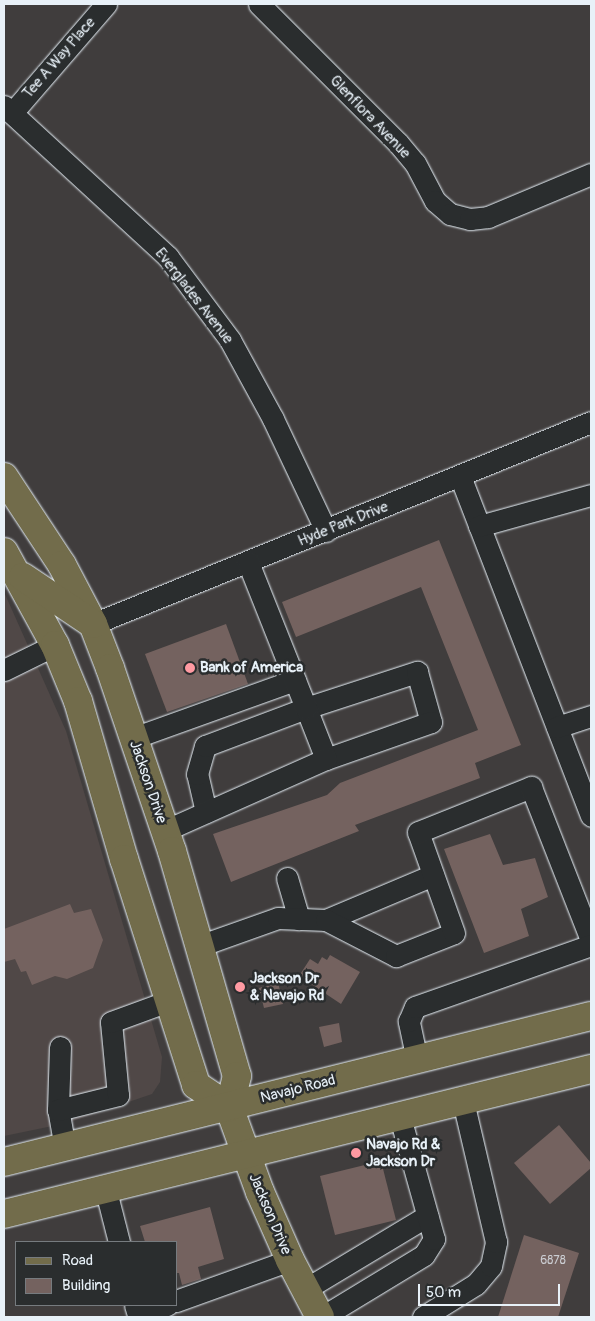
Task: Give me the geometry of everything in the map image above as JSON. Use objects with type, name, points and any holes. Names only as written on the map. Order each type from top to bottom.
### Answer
[{"type":"main road","name":"Jackson Drive","points":[[4,477],[62,565],[94,624],[164,831],[237,1076],[229,1106],[246,1155],[290,1260],[304,1290],[321,1317]]},
{"type":"main road","points":[[11,563],[94,624]]},
{"type":"main road","points":[[11,563],[55,645],[78,700],[124,859],[196,1085],[229,1106]]},
{"type":"main road","points":[[55,645],[110,668]]},
{"type":"main road","name":"Navajo Road","points":[[4,1162],[591,1016]]},
{"type":"main road","points":[[4,1214],[106,1191],[591,1069]]},
{"type":"street","name":"Tee A Way Place","points":[[8,109],[106,4]]},
{"type":"street","name":"Glenflora Avenue","points":[[260,4],[398,143],[415,163],[436,201],[450,214],[470,219],[488,217],[591,174]]},
{"type":"street","name":"Everglades Avenue","points":[[8,109],[168,257],[230,340],[273,419],[326,531]]},
{"type":"street","name":"Hyde Park Drive","points":[[94,624],[591,422]]},
{"type":"street","points":[[460,476],[591,816]]},
{"type":"street","points":[[479,526],[591,495]]},
{"type":"street","points":[[248,562],[326,759]]},
{"type":"street","points":[[4,670],[55,645]]},
{"type":"street","points":[[164,831],[326,759],[432,722],[417,672],[306,708],[205,746],[197,774],[206,812]]},
{"type":"street","points":[[133,738],[295,680]]},
{"type":"street","points":[[557,727],[591,716]]},
{"type":"street","points":[[326,920],[396,956],[454,933],[418,832],[531,787],[591,940]]},
{"type":"street","points":[[199,946],[278,918],[326,920],[433,875]]},
{"type":"street","points":[[287,878],[299,919]]},
{"type":"street","points":[[417,1060],[409,1021],[415,1007],[591,945]]},
{"type":"street","points":[[58,1110],[118,1095],[111,1022],[170,1000]]},
{"type":"street","points":[[60,1047],[58,1110],[65,1148]]},
{"type":"street","points":[[423,1317],[476,1284],[491,1266],[496,1242],[463,1101]]},
{"type":"street","points":[[321,1317],[424,1255],[434,1239],[400,1117]]},
{"type":"street","points":[[106,1191],[119,1241]]},
{"type":"street","points":[[304,1290],[427,1216]]},
{"type":"street","points":[[178,1300],[290,1260]]},
{"type":"street","points":[[136,1306],[138,1315],[164,1306]]},
{"type":"shaded area","points":[[4,592],[66,731],[162,1057],[160,1082],[152,1094],[67,1123],[4,1136]]},
{"type":"building","points":[[439,540],[521,745],[475,763],[480,778],[355,825],[359,831],[231,882],[213,834],[327,795],[340,783],[478,730],[421,587],[296,637],[282,602]]},
{"type":"building","points":[[226,624],[248,684],[167,712],[145,654]]},
{"type":"building","points":[[490,834],[503,865],[535,858],[548,897],[521,909],[529,936],[484,953],[444,849]]},
{"type":"building","points":[[70,904],[74,913],[91,909],[103,940],[93,968],[67,979],[55,976],[32,985],[26,971],[21,972],[15,959],[4,962],[4,929]]},
{"type":"building","points":[[330,955],[360,972],[341,1004],[299,976],[310,959],[318,964],[322,957],[327,960]]},
{"type":"building","points":[[278,982],[283,1004],[264,1008],[259,988]]},
{"type":"building","points":[[339,1023],[342,1042],[324,1047],[319,1027]]},
{"type":"building","points":[[559,1125],[591,1163],[591,1168],[550,1204],[514,1163]]},
{"type":"building","points":[[381,1161],[396,1220],[335,1235],[320,1176]]},
{"type":"building","points":[[210,1207],[224,1259],[198,1267],[201,1279],[182,1285],[178,1273],[178,1241],[145,1241],[140,1226]]},
{"type":"building","points":[[524,1235],[579,1253],[558,1317],[498,1317]]},
{"type":"place","name":"Bank of America","points":[[190,668]]},
{"type":"place","name":"Jackson Dr & Navajo Rd","points":[[240,987]]},
{"type":"place","name":"Navajo Rd & Jackson Dr","points":[[356,1153]]}]
